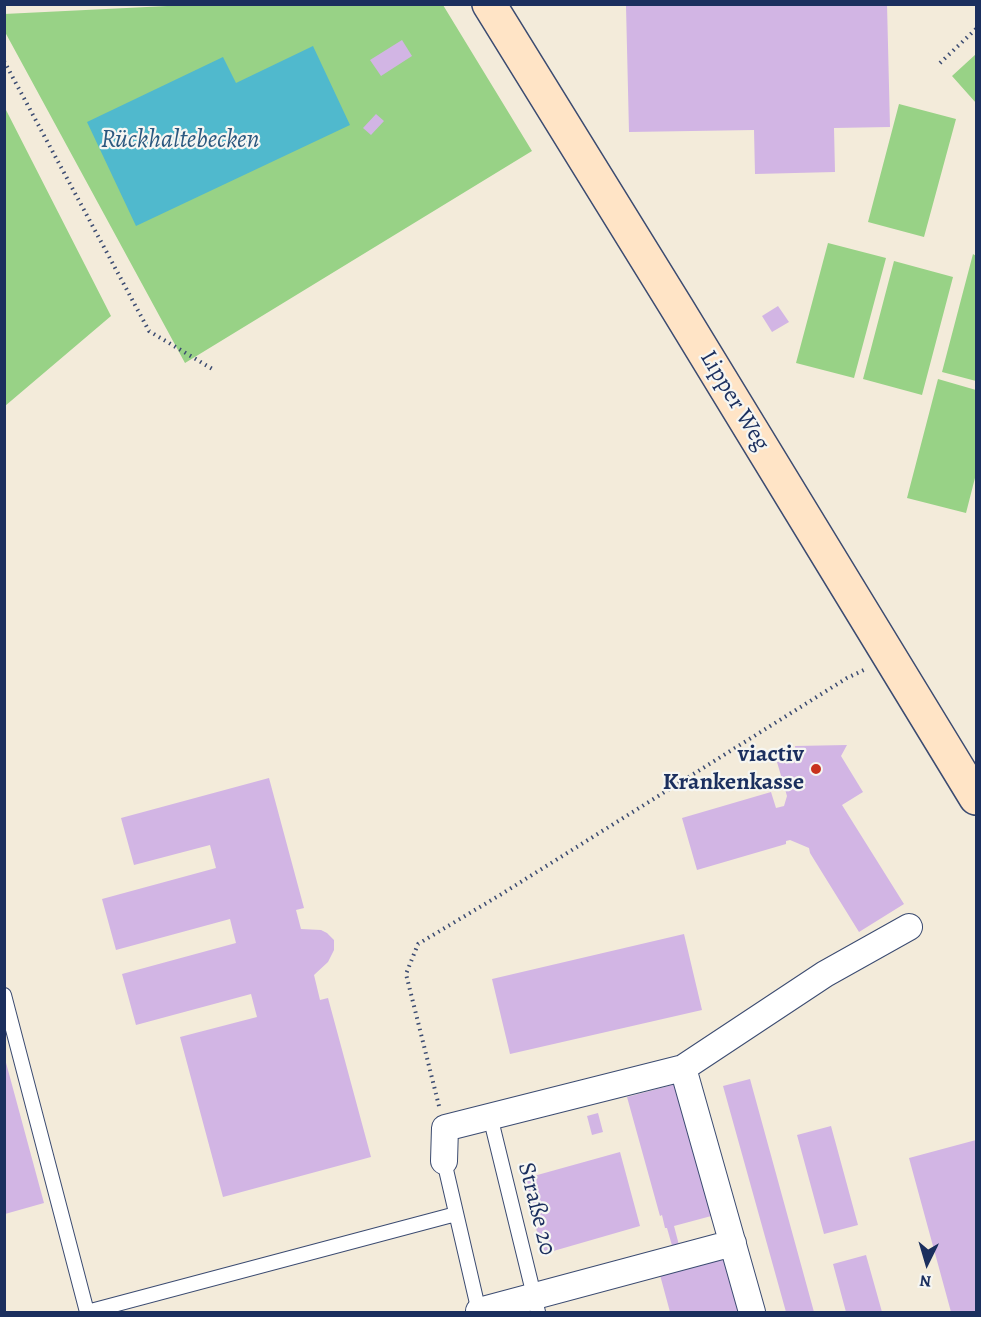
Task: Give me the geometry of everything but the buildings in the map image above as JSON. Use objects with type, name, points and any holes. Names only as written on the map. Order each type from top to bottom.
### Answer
[{"type":"street","name":"Lipper Weg","points":[[489,4],[976,798]]},
{"type":"street","points":[[444,1161],[445,1128],[683,1068],[825,974],[909,927]]},
{"type":"street","points":[[683,1068],[752,1312]]},
{"type":"street","points":[[479,1312],[536,1304],[733,1243]]},
{"type":"lane","points":[[4,995],[87,1312],[456,1214]]},
{"type":"lane","name":"Straße 20","points":[[490,1116],[536,1304]]},
{"type":"lane","points":[[444,1161],[479,1312]]},
{"type":"path","points":[[940,63],[976,29]]},
{"type":"path","points":[[4,61],[149,331],[214,370]]},
{"type":"path","points":[[445,1128],[405,974],[418,944],[848,678],[891,656]]},
{"type":"green space","points":[[208,4],[443,5],[532,151],[185,363],[5,32],[4,14]]},
{"type":"green space","points":[[976,54],[976,103],[952,76]]},
{"type":"green space","points":[[899,104],[956,119],[924,237],[868,222]]},
{"type":"green space","points":[[5,108],[111,316],[4,406]]},
{"type":"green space","points":[[828,243],[886,258],[854,378],[796,363]]},
{"type":"green space","points":[[973,254],[976,256],[976,381],[942,372]]},
{"type":"green space","points":[[894,261],[953,277],[922,395],[863,379]]},
{"type":"green space","points":[[938,379],[976,390],[976,474],[966,513],[907,498]]},
{"type":"water","name":"Rückhaltebecken","points":[[313,46],[350,125],[136,226],[87,122],[223,57],[236,83]]},
{"type":"place","name":"viactiv Krankenkasse","points":[[816,769]]}]
